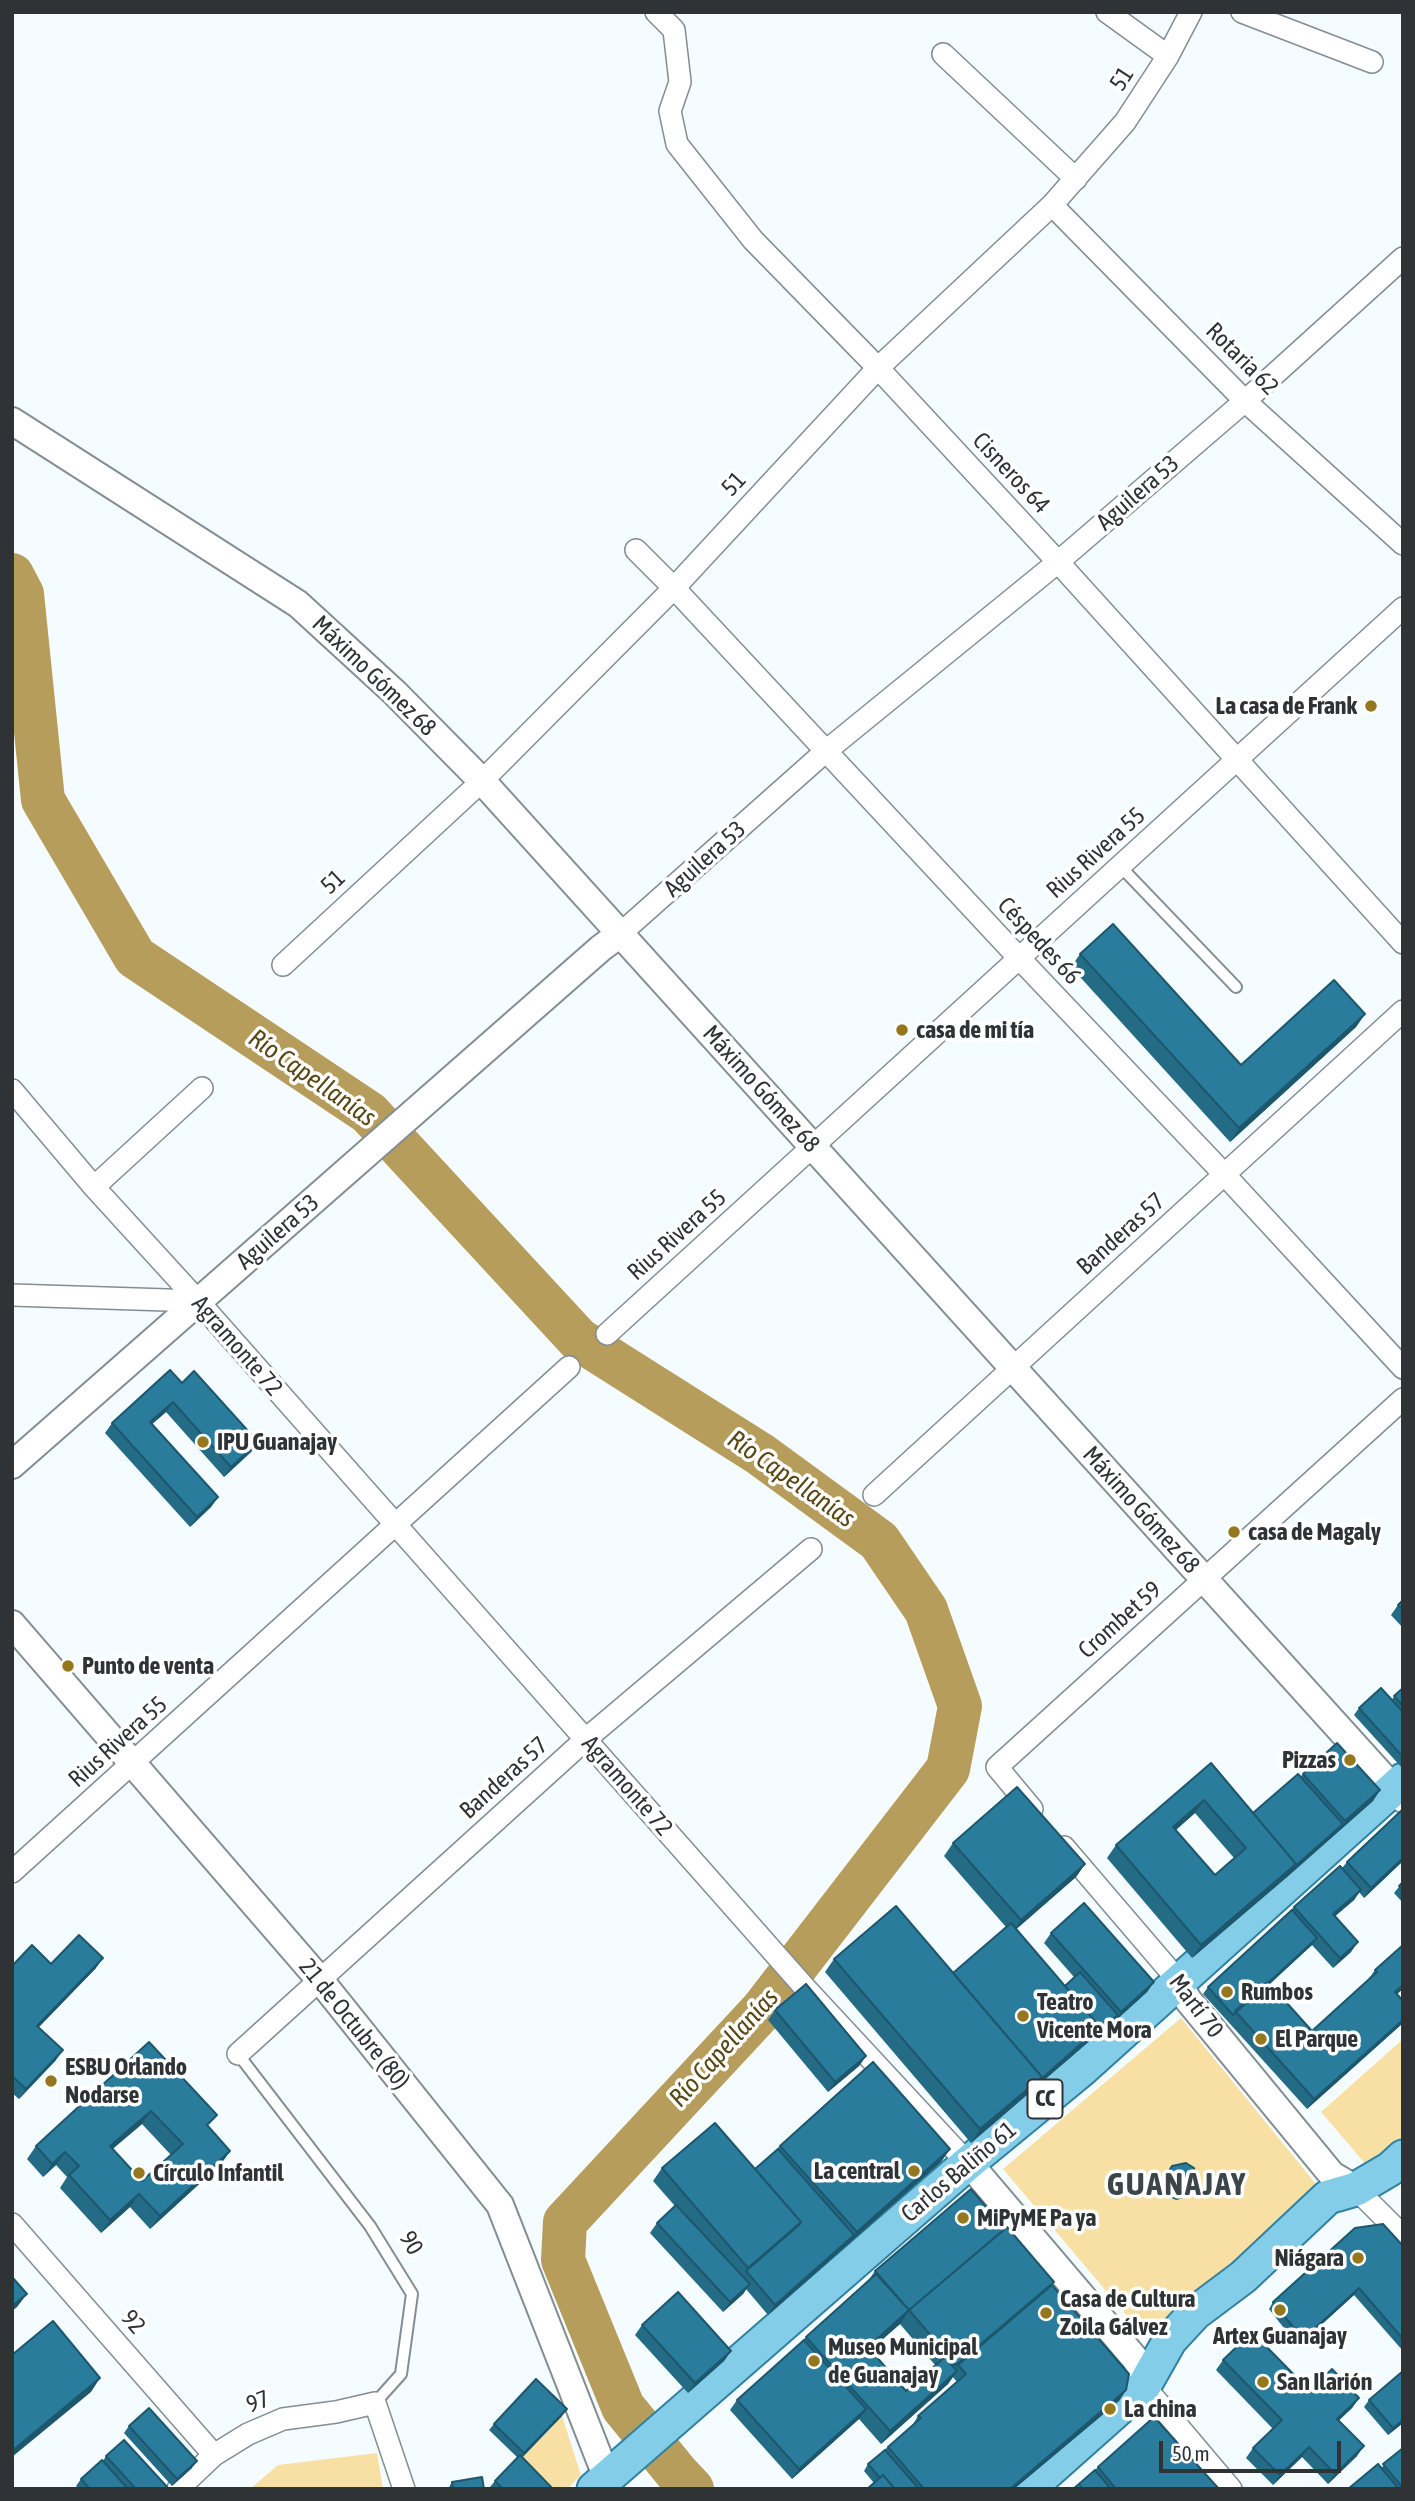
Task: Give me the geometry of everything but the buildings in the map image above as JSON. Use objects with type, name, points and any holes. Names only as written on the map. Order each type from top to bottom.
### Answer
[{"type":"main road","name":"Carlos Baliño 61","points":[[603,2485],[681,2411],[973,2169],[1177,1981],[1400,1789]]},
{"type":"main road","points":[[1028,2489],[1195,2313],[1243,2277],[1328,2197],[1356,2189],[1390,2169],[1403,2157]]},
{"type":"street","name":"Cisneros 64","points":[[656,12],[674,30],[680,82],[670,111],[677,144],[753,240],[878,368],[1058,562],[1403,943]]},
{"type":"street","points":[[1107,12],[1168,57]]},
{"type":"street","name":"51","points":[[282,965],[481,781],[674,588],[878,368],[1052,205],[1125,122],[1168,57],[1191,12]]},
{"type":"street","points":[[1242,12],[1371,62]]},
{"type":"street","points":[[943,54],[1076,179]]},
{"type":"street","name":"Rotaria 62","points":[[1052,205],[1245,401],[1403,544]]},
{"type":"street","name":"Aguilera 53","points":[[12,1465],[826,751],[1058,562],[1245,401],[1403,258]]},
{"type":"street","name":"Máximo Gómez 68","points":[[12,421],[298,604],[394,692],[481,781],[1204,1579],[1400,1789]]},
{"type":"street","name":"Céspedes 66","points":[[636,550],[1224,1174],[1403,1368]]},
{"type":"street","name":"Rius Rivera 55","points":[[607,1334],[1403,608]]},
{"type":"street","name":"Banderas 57","points":[[874,1495],[1403,1011]]},
{"type":"street","points":[[94,1187],[202,1088]]},
{"type":"street","name":"Agramonte 72","points":[[12,1090],[94,1187],[198,1301],[772,1951],[973,2169],[1231,2489]]},
{"type":"street","points":[[12,1294],[198,1301]]},
{"type":"street","name":"Rius Rivera 55","points":[[15,1862],[133,1763],[569,1367]]},
{"type":"street","name":"Crombet 59","points":[[996,1767],[1403,1399]]},
{"type":"street","name":"Banderas 57","points":[[238,2054],[586,1739],[811,1549]]},
{"type":"street","name":"21 de Octubre (80)","points":[[12,1624],[320,1980],[500,2205],[603,2485]]},
{"type":"street","name":"Martí 70","points":[[996,1767],[1177,1981],[1188,2000],[1332,2175],[1356,2189],[1403,2236]]},
{"type":"street","name":"92","points":[[12,2224],[214,2455]]},
{"type":"street","points":[[375,2403],[404,2489]]},
{"type":"street","name":"97","points":[[178,2489],[214,2455],[248,2434],[283,2419],[336,2412],[375,2403]]},
{"type":"lane","points":[[1120,866],[1236,987]]},
{"type":"lane","name":"90","points":[[238,2054],[370,2226],[412,2294],[401,2374],[375,2403]]},
{"type":"shaded area","points":[[1181,2018],[1320,2189],[1145,2337],[1003,2169]]},
{"type":"shaded area","points":[[1403,2039],[1403,2144],[1369,2168],[1321,2112]]},
{"type":"shaded area","points":[[562,2416],[581,2475],[567,2489],[551,2489],[520,2460]]},
{"type":"shaded area","points":[[377,2453],[383,2489],[250,2489],[278,2465]]},
{"type":"waterway","name":"Río Capellanías","points":[[12,575],[22,594],[43,800],[135,957],[369,1113],[578,1339],[760,1454],[879,1541],[926,1610],[960,1706],[948,1769],[763,2009],[565,2222],[563,2260],[623,2407],[692,2489]]},
{"type":"place","name":"La casa de Frank","points":[[1371,706]]},
{"type":"place","name":"casa de mi tía","points":[[902,1030]]},
{"type":"place","name":"IPU Guanajay","points":[[203,1442]]},
{"type":"place","name":"casa de Magaly","points":[[1234,1532]]},
{"type":"place","name":"Punto de venta","points":[[68,1666]]},
{"type":"place","name":"Pizzas","points":[[1350,1760]]},
{"type":"place","name":"Rumbos","points":[[1227,1992]]},
{"type":"place","name":"Teatro Vicente Mora","points":[[1023,2016]]},
{"type":"place","name":"El Parque","points":[[1261,2039]]},
{"type":"place","name":"ESBU Orlando Nodarse","points":[[51,2081]]},
{"type":"place","name":"La central","points":[[914,2171]]},
{"type":"place","name":"Círculo Infantil","points":[[139,2173]]},
{"type":"place","name":"MiPyME Pa ya","points":[[963,2218]]},
{"type":"place","name":"Niágara","points":[[1358,2258]]},
{"type":"place","name":"Artex Guanajay","points":[[1280,2310]]},
{"type":"place","name":"Casa de Cultura Zoila Gálvez","points":[[1046,2313]]},
{"type":"place","name":"Museo Municipal de Guanajay","points":[[814,2361]]},
{"type":"place","name":"San Ilarión","points":[[1263,2382]]},
{"type":"place","name":"La china","points":[[1110,2409]]},
{"type":"district","name":"GUANAJAY","points":[[1177,2185]]}]
